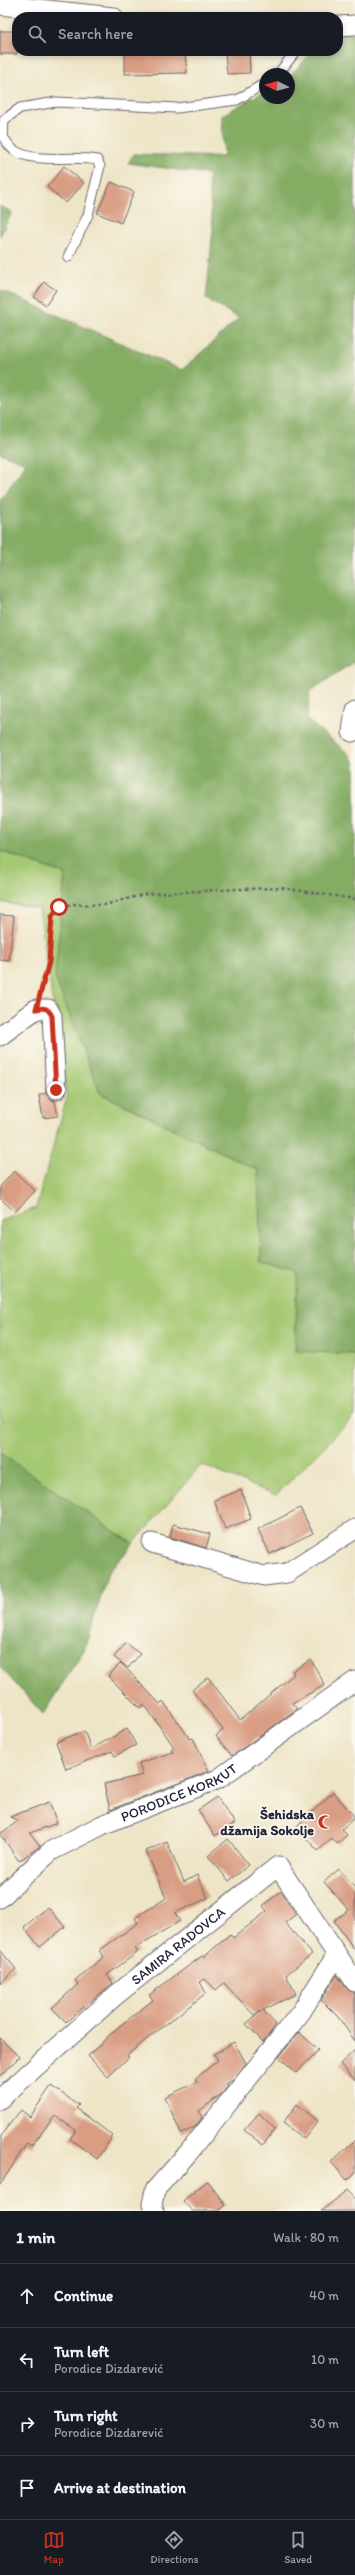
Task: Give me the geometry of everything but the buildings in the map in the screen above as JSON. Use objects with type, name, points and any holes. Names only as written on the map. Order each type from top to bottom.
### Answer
[{"type":"street","points":[[0,5],[66,12]]},
{"type":"street","points":[[343,26],[355,25]]},
{"type":"street","points":[[352,732],[355,709]]},
{"type":"street","points":[[0,1036],[36,1009],[42,1007],[48,1009],[52,1016],[56,1090]]},
{"type":"street","points":[[152,1543],[264,1576],[274,1576],[287,1573],[355,1529]]},
{"type":"street","name":"PORODICE KORKUT","points":[[0,1898],[51,1851],[102,1825],[218,1779],[355,1682]]},
{"type":"street","name":"SAMIRA RADOVCA","points":[[0,2099],[116,1995],[278,1866],[336,1956],[355,1982]]},
{"type":"street","points":[[154,2211],[152,2204],[155,2190],[189,2152],[301,2012],[336,1956]]},
{"type":"lane","points":[[283,68],[292,56]]},
{"type":"lane","points":[[68,257],[88,215],[100,166],[97,160],[84,157],[32,157],[13,150],[3,136],[4,120],[20,108],[56,102],[177,108],[237,100],[259,87]]},
{"type":"path","points":[[36,1009],[49,962],[52,916],[59,907],[73,904],[104,905],[145,894],[238,889],[282,888],[355,899]]},
{"type":"green space","points":[[343,33],[355,33],[355,661],[310,691],[307,720],[348,753],[355,763],[355,1354],[295,1351],[298,1273],[261,1262],[258,1170],[100,1093],[55,978],[65,874],[0,851],[0,501],[26,463],[0,453],[0,290],[182,370],[239,318],[206,299],[213,229],[208,174],[128,163],[134,154],[224,157],[222,115],[259,94],[259,104],[295,104],[295,70],[308,56],[343,56]]},
{"type":"green space","points":[[0,206],[12,212],[0,236]]},
{"type":"green space","points":[[0,851],[65,874],[55,978],[100,1093],[258,1170],[261,1262],[298,1273],[295,1351],[355,1354],[355,1416],[276,1495],[201,1465],[133,1544],[0,1453],[0,1221],[36,1208],[67,1097],[39,909],[0,902]]},
{"type":"green space","points":[[0,1453],[133,1544],[108,1573],[84,1650],[43,1714],[0,1667]]},
{"type":"place","name":"Šehidska džamija Sokolje","points":[[325,1822]]},
{"type":"route","points":[[56,1090],[52,1016],[48,1009],[42,1007],[36,1009],[49,962],[52,916],[59,907]]}]
